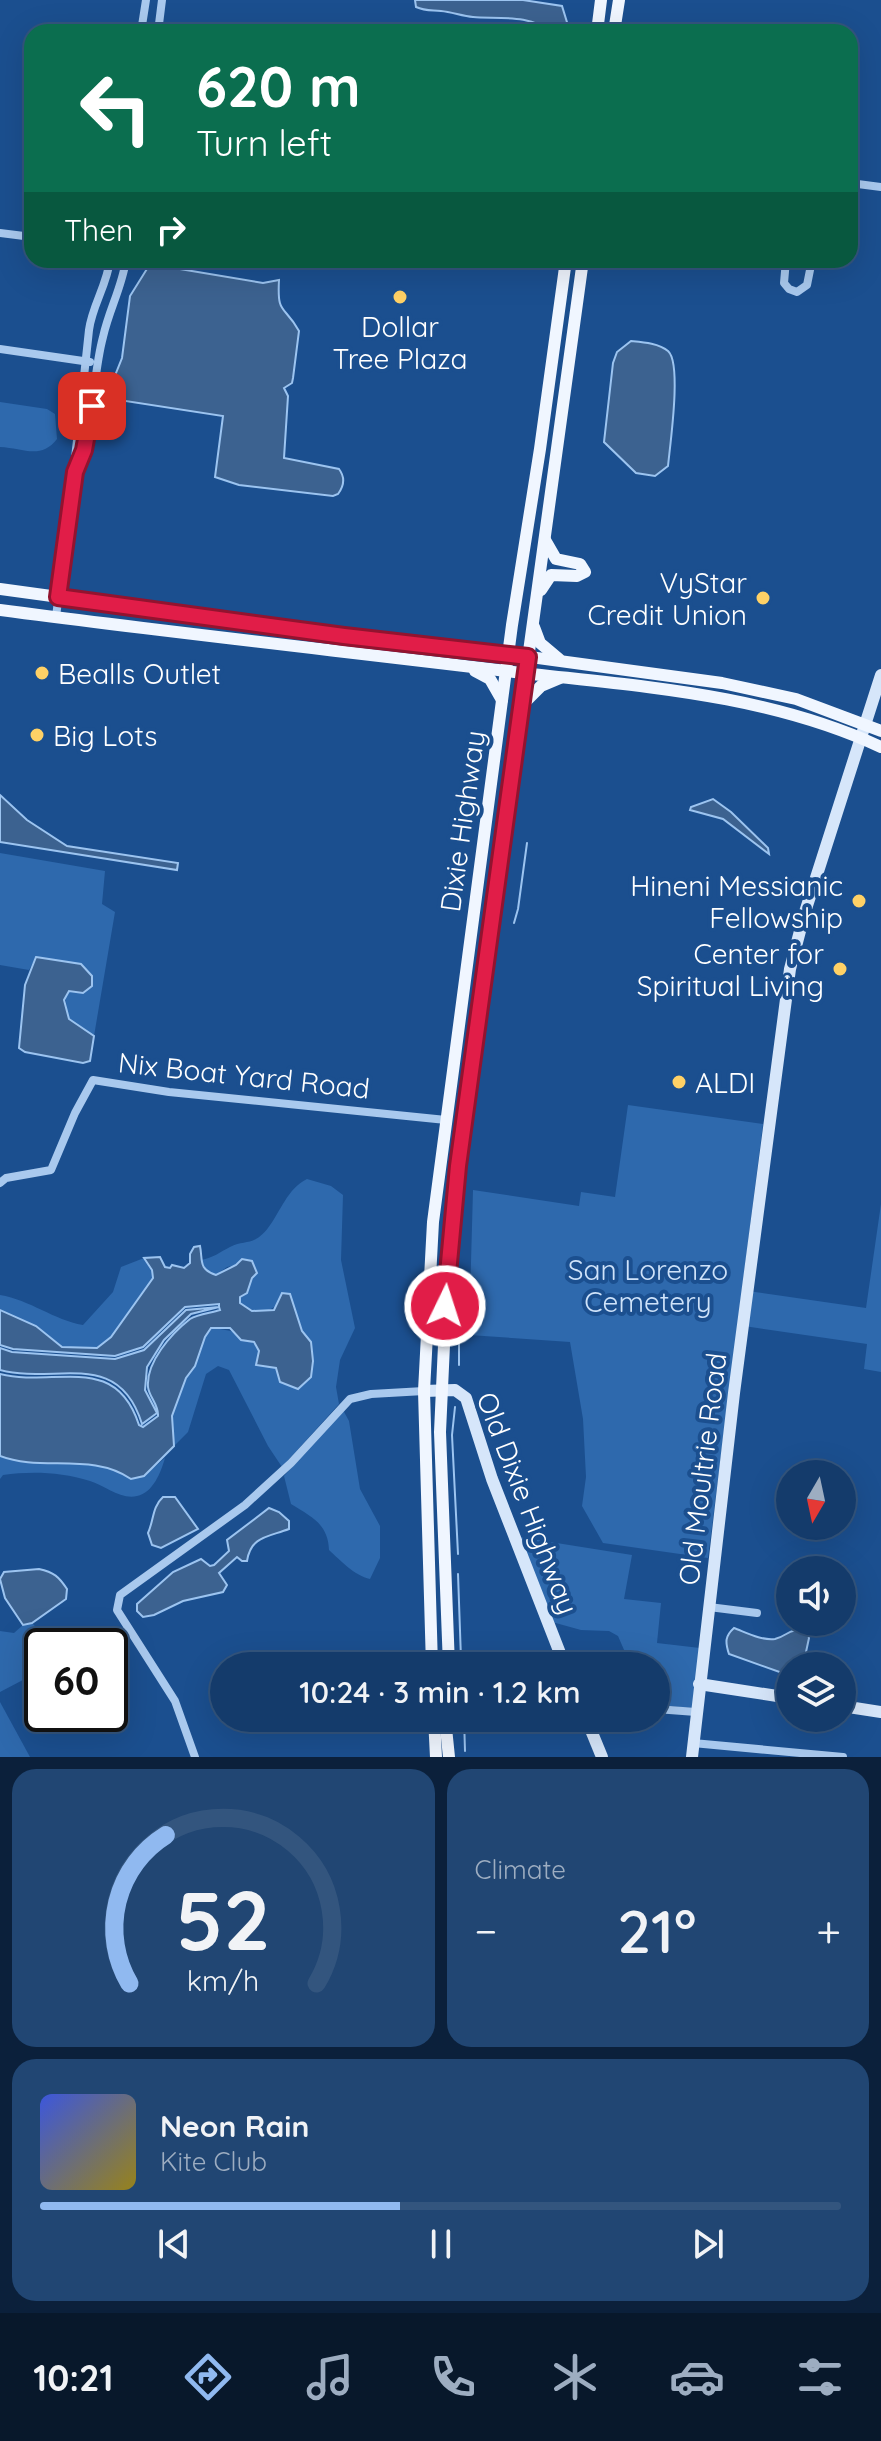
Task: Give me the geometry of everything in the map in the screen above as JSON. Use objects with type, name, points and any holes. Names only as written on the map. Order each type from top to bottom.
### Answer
[{"type":"main road","points":[[598,24],[601,0]]},
{"type":"main road","points":[[615,24],[619,0]]},
{"type":"main road","name":"Dixie Highway","points":[[427,1539],[424,1391],[429,1265],[512,625],[565,268]]},
{"type":"main road","name":"Dixie Highway","points":[[448,1652],[440,1444],[451,1234],[582,268]]},
{"type":"main road","points":[[538,596],[551,575],[577,576],[585,572],[580,564],[556,559],[545,540]]},
{"type":"main road","points":[[0,589],[701,680],[796,699],[881,731]]},
{"type":"main road","points":[[0,610],[699,695],[783,711],[881,747]]},
{"type":"main road","points":[[533,621],[540,643],[561,661]]},
{"type":"main road","points":[[478,650],[494,645],[512,625]]},
{"type":"main road","points":[[298,647],[338,645],[344,636]]},
{"type":"main road","points":[[465,666],[490,679],[502,703]]},
{"type":"main road","name":"Old Moultrie Road","points":[[692,1757],[790,969],[805,912],[881,675]]},
{"type":"main road","points":[[521,706],[541,686],[566,678]]},
{"type":"main road","points":[[699,695],[701,680]]},
{"type":"main road","points":[[461,1119],[453,1109],[469,990],[465,978]]},
{"type":"main road","points":[[461,1119],[468,1103]]},
{"type":"main road","points":[[446,1120],[461,1119]]},
{"type":"main road","points":[[446,1120],[454,1129],[456,1139],[449,1210],[451,1234]]},
{"type":"main road","points":[[440,1167],[442,1188],[432,1292],[430,1362],[431,1378],[443,1390]]},
{"type":"main road","name":"Old Dixie Highway","points":[[424,1391],[458,1391],[469,1404],[492,1479],[560,1652]]},
{"type":"main road","points":[[427,1539],[431,1652]]},
{"type":"main road","points":[[425,1652],[422,1573],[427,1539]]},
{"type":"main road","points":[[428,1573],[437,1608],[439,1652]]},
{"type":"main road","points":[[699,1684],[776,1696]]},
{"type":"main road","points":[[856,1708],[881,1712]]},
{"type":"main road","points":[[436,1732],[438,1757]]},
{"type":"main road","points":[[447,1732],[451,1757]]},
{"type":"main road","points":[[451,1732],[451,1757]]},
{"type":"main road","points":[[592,1732],[602,1757]]},
{"type":"street","points":[[142,24],[146,0]]},
{"type":"street","points":[[159,24],[162,0]]},
{"type":"street","points":[[858,184],[881,187]]},
{"type":"street","points":[[0,233],[24,236]]},
{"type":"street","points":[[56,617],[91,318],[108,268]]},
{"type":"street","points":[[75,472],[84,450],[102,337],[120,291],[124,268]]},
{"type":"street","points":[[785,268],[784,283],[797,292],[807,285],[810,268]]},
{"type":"street","points":[[0,349],[99,363]]},
{"type":"street","points":[[540,449],[557,452]]},
{"type":"street","name":"Nix Boat Yard Road","points":[[0,1183],[6,1178],[51,1170],[93,1080],[169,1092],[446,1120]]},
{"type":"street","points":[[195,1757],[175,1701],[117,1610],[120,1595],[223,1524],[291,1463],[350,1399],[371,1394],[424,1391]]},
{"type":"street","points":[[709,1607],[757,1613]]},
{"type":"street","points":[[670,1710],[696,1712]]},
{"type":"street","points":[[693,1743],[843,1757]]},
{"type":"green space","points":[[0,402],[47,409],[55,414],[57,439],[38,451],[0,447]]},
{"type":"green space","points":[[0,853],[105,871],[102,904],[115,912],[94,1036],[68,1019],[65,994],[81,964],[36,957],[29,970],[0,965]]},
{"type":"green space","name":"San Lorenzo Cemetery","points":[[628,1105],[763,1124],[708,1558],[603,1543],[582,1506],[586,1477],[583,1419],[570,1342],[469,1335],[473,1190],[579,1206],[581,1192],[615,1197]]},
{"type":"green space","points":[[307,1179],[331,1186],[343,1195],[341,1260],[355,1328],[340,1360],[336,1387],[339,1404],[282,1467],[229,1370],[218,1366],[206,1374],[188,1432],[174,1446],[172,1416],[186,1378],[195,1366],[211,1328],[245,1336],[276,1368],[311,1342],[302,1331],[290,1294],[267,1311],[255,1311],[239,1304],[240,1296],[247,1293],[252,1278],[236,1265],[213,1274],[204,1268],[201,1260],[258,1238],[268,1228],[289,1194]]},
{"type":"green space","points":[[881,1204],[881,1372],[864,1369],[867,1344],[744,1326],[748,1291],[866,1308]]},
{"type":"green space","points":[[144,1258],[153,1278],[111,1337],[97,1348],[62,1347],[36,1326],[0,1310],[0,1295],[83,1325],[113,1292],[121,1267]]},
{"type":"green space","points":[[343,1410],[349,1421],[360,1489],[380,1526],[380,1558],[370,1579],[353,1571],[329,1550],[322,1527],[291,1504],[284,1476]]},
{"type":"green space","points":[[0,1456],[33,1462],[84,1464],[116,1471],[131,1479],[144,1476],[165,1458],[159,1475],[148,1491],[131,1497],[90,1481],[57,1474],[14,1474],[3,1475],[0,1479]]},
{"type":"green space","points":[[519,1537],[632,1555],[624,1599],[661,1603],[657,1643],[700,1648],[693,1708],[670,1706],[670,1652],[625,1652],[618,1636],[609,1631],[581,1630],[552,1622]]},
{"type":"green space","points":[[32,1623],[37,1628],[24,1628],[24,1679],[0,1692],[0,1631],[14,1633],[23,1625]]},
{"type":"green space","points":[[0,1702],[30,1757],[0,1757]]},
{"type":"shaded area","points":[[415,0],[523,0],[562,6],[568,24],[473,17],[416,7]]},
{"type":"shaded area","points":[[148,268],[174,268],[263,283],[279,280],[280,305],[299,331],[292,383],[284,388],[288,396],[284,458],[339,469],[343,482],[338,494],[333,496],[239,485],[215,477],[223,416],[106,398],[122,358],[130,296]]},
{"type":"shaded area","points":[[631,341],[660,346],[668,351],[672,359],[674,405],[668,466],[655,476],[636,473],[604,442],[613,363],[617,352]]},
{"type":"shaded area","points":[[0,795],[27,820],[67,846],[178,863],[177,870],[0,842]]},
{"type":"shaded area","points":[[713,799],[768,848],[769,854],[723,819],[690,810]]},
{"type":"shaded area","points":[[36,957],[81,964],[92,976],[92,986],[83,993],[69,991],[64,1000],[69,1019],[94,1036],[90,1061],[83,1063],[25,1052],[19,1048],[25,985]]},
{"type":"shaded area","points":[[200,1246],[204,1267],[216,1275],[242,1259],[252,1261],[257,1273],[247,1293],[240,1297],[240,1303],[252,1311],[274,1310],[282,1293],[290,1294],[302,1331],[311,1342],[311,1377],[298,1389],[280,1382],[276,1368],[256,1365],[259,1351],[254,1342],[241,1340],[230,1328],[211,1328],[195,1366],[186,1378],[172,1416],[174,1446],[144,1476],[131,1479],[100,1466],[32,1463],[0,1456],[0,1374],[99,1380],[115,1388],[143,1427],[158,1416],[148,1387],[155,1358],[175,1332],[190,1319],[220,1310],[219,1304],[185,1307],[143,1347],[115,1356],[13,1349],[0,1345],[0,1310],[36,1326],[62,1347],[97,1348],[111,1337],[153,1278],[144,1258],[160,1257],[165,1267],[184,1268],[190,1263],[194,1247]]},
{"type":"shaded area","points":[[219,1307],[191,1314],[164,1340],[147,1367],[145,1390],[157,1413],[142,1424],[131,1400],[118,1385],[101,1377],[0,1370],[0,1348],[12,1352],[115,1359],[144,1350],[186,1310]]},
{"type":"shaded area","points":[[163,1497],[175,1497],[198,1529],[161,1548],[152,1545],[148,1533],[155,1509]]},
{"type":"shaded area","points":[[269,1508],[289,1521],[289,1529],[257,1542],[247,1561],[237,1557],[219,1573],[227,1585],[223,1592],[183,1601],[154,1615],[143,1617],[137,1611],[137,1604],[173,1572],[201,1559],[210,1566],[214,1565],[229,1551],[227,1540]]},
{"type":"shaded area","points":[[39,1569],[52,1573],[61,1581],[67,1589],[66,1599],[32,1623],[23,1625],[5,1598],[0,1579],[4,1572]]},
{"type":"shaded area","points":[[734,1628],[770,1639],[782,1636],[809,1638],[806,1652],[776,1652],[776,1671],[729,1654],[729,1634]]},
{"type":"waterway","points":[[514,923],[527,843]]},
{"type":"waterway","points":[[459,1336],[459,1365]]},
{"type":"waterway","points":[[455,1407],[452,1435],[458,1554]]},
{"type":"waterway","points":[[458,1574],[461,1652]]},
{"type":"waterway","points":[[464,1732],[465,1751]]},
{"type":"place","name":"Dollar Tree Plaza","points":[[400,297]]},
{"type":"place","name":"VyStar Credit Union","points":[[763,598]]},
{"type":"place","name":"Bealls Outlet","points":[[42,673]]},
{"type":"place","name":"Big Lots","points":[[37,735]]},
{"type":"place","name":"Hineni Messianic Fellowship","points":[[859,901]]},
{"type":"place","name":"Center for Spiritual Living","points":[[840,969]]},
{"type":"place","name":"ALDI","points":[[679,1082]]},
{"type":"route","points":[[92,406],[84,450],[75,472],[58,597],[344,636],[528,657],[458,1166],[445,1306]]}]
